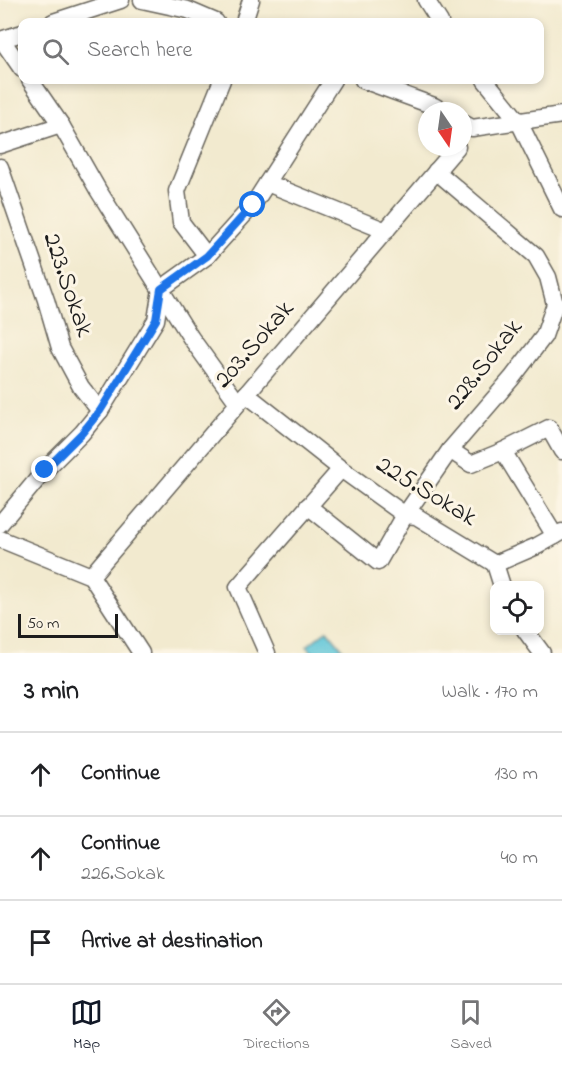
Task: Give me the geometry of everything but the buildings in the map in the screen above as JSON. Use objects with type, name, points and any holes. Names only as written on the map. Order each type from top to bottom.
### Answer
[{"type":"street","points":[[65,18],[121,0]]},
{"type":"street","points":[[142,0],[188,10],[207,18]]},
{"type":"street","points":[[245,18],[251,0]]},
{"type":"street","points":[[426,0],[437,18]]},
{"type":"street","points":[[18,34],[1,40],[18,63]]},
{"type":"street","name":"225.Sokak","points":[[33,84],[61,125],[98,190],[190,338],[242,399],[405,515],[416,516],[495,564]]},
{"type":"street","points":[[207,256],[181,222],[177,191],[220,84]]},
{"type":"street","points":[[0,524],[45,470],[82,433],[100,411],[156,320],[161,289],[207,256],[253,205],[330,84]]},
{"type":"street","points":[[374,84],[423,102]]},
{"type":"street","points":[[488,84],[519,122],[562,209]]},
{"type":"street","points":[[472,129],[562,115]]},
{"type":"street","points":[[0,145],[61,125]]},
{"type":"street","name":"203.Sokak","points":[[91,576],[449,156]]},
{"type":"street","name":"223.Sokak","points":[[0,167],[46,300],[60,348],[81,387],[100,411]]},
{"type":"street","name":"228.Sokak","points":[[308,506],[378,561],[405,515],[450,450],[512,378],[544,336],[555,304],[548,277],[536,256],[436,171]]},
{"type":"street","points":[[267,183],[386,231]]},
{"type":"street","points":[[450,450],[471,464],[504,451],[549,428],[562,451]]},
{"type":"street","points":[[501,581],[495,564],[559,534],[504,451]]},
{"type":"street","points":[[267,653],[238,586],[340,469]]},
{"type":"street","points":[[0,539],[91,576],[141,653]]},
{"type":"street","points":[[529,635],[542,653]]},
{"type":"water","points":[[327,630],[346,653],[313,653],[307,646]]},
{"type":"route","points":[[45,470],[82,433],[100,411],[156,320],[161,289],[207,256],[253,205]]}]
